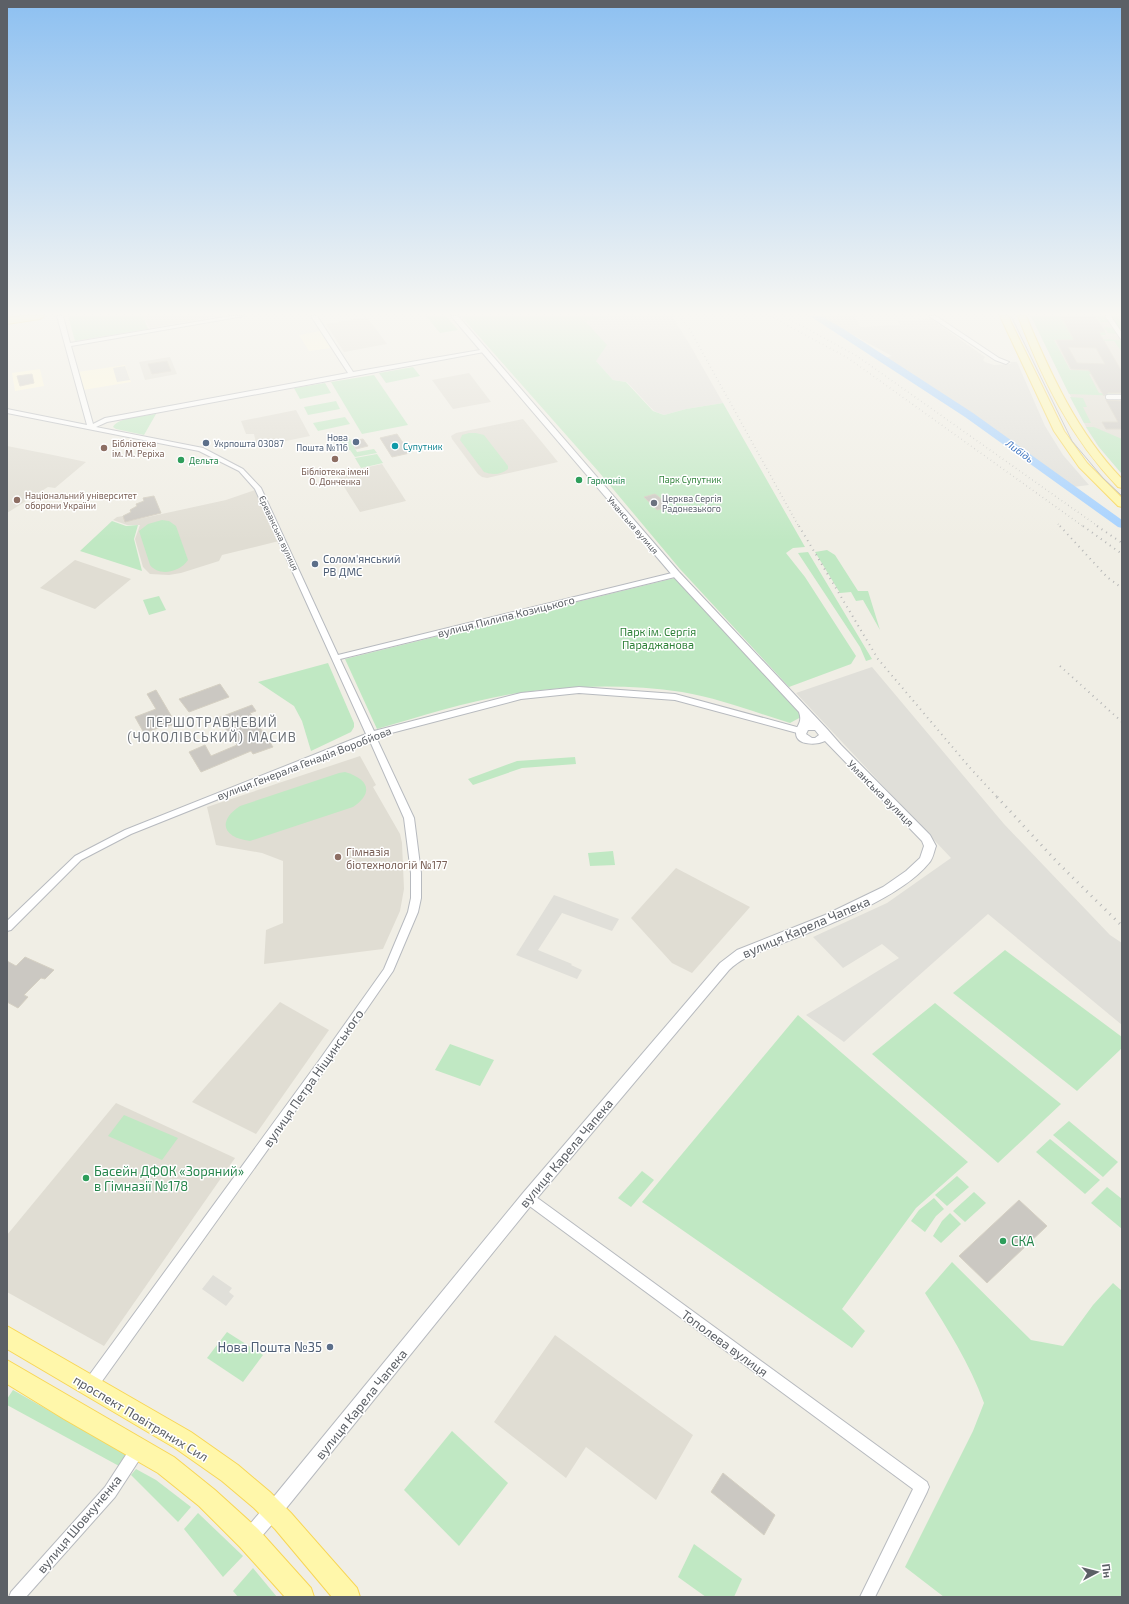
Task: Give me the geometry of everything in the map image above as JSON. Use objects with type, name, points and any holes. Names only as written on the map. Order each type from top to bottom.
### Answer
[{"type":"main road","points":[[1040,391],[1059,431],[1083,465],[1100,484],[1122,504]]},
{"type":"main road","points":[[1056,391],[1077,432],[1094,456],[1122,484]]},
{"type":"main road","name":"проспект Повітряних Сил","points":[[7,1337],[90,1387],[183,1440],[230,1474],[273,1511],[348,1597]]},
{"type":"main road","points":[[7,1371],[166,1465],[207,1498],[250,1538],[302,1597]]},
{"type":"street","points":[[81,391],[91,428],[105,420],[262,391]]},
{"type":"street","name":"Уманська вулиця","points":[[518,391],[676,574],[804,710],[837,748],[926,838]]},
{"type":"street","points":[[1108,397],[1122,397]]},
{"type":"street","name":"Єреванська вулиця","points":[[7,411],[192,447],[207,452],[241,470],[258,488],[302,582],[370,735]]},
{"type":"street","name":"вулиця Пилипа Козицького","points":[[336,658],[676,574]]},
{"type":"street","name":"вулиця Генерала Генадія Воробйова","points":[[7,927],[78,858],[93,849],[141,826],[370,735],[521,696],[579,690],[675,697],[802,730]]},
{"type":"street","points":[[802,730],[807,718],[804,710]]},
{"type":"street","points":[[802,730],[814,726],[823,732],[824,736],[822,739],[817,741]]},
{"type":"street","name":"Уманська вулиця","points":[[802,730],[801,735],[806,740],[817,741],[837,748]]},
{"type":"street","name":"вулиця Петра Ніщинського","points":[[90,1387],[318,1071],[374,992],[393,960],[413,912],[416,898],[416,873],[411,825],[393,782],[370,735]]},
{"type":"street","name":"вулиця Карела Чапека","points":[[250,1538],[528,1198],[708,983],[735,957],[848,910],[876,896],[901,880],[922,864],[930,851],[930,845],[926,838]]},
{"type":"street","name":"Тополева вулиця","points":[[528,1198],[922,1487],[867,1597]]},
{"type":"street","name":"вулиця Шовкуненка","points":[[16,1597],[110,1492],[138,1449]]},
{"type":"shaded area","points":[[440,391],[483,391],[491,402],[453,409]]},
{"type":"shaded area","points":[[635,391],[716,391],[723,403],[686,409],[664,415],[654,411]]},
{"type":"shaded area","points":[[933,391],[1030,391],[1045,426],[1063,455],[1089,485],[1073,487]]},
{"type":"shaded area","points":[[1068,391],[1122,391],[1122,474],[1099,447],[1086,427]]},
{"type":"shaded area","points":[[296,410],[310,436],[257,447],[254,434],[246,434],[241,421]]},
{"type":"shaded area","points":[[523,419],[558,462],[487,478],[482,477],[478,474],[451,436],[456,433]]},
{"type":"shaded area","points":[[7,446],[86,462],[55,488],[48,487],[7,513]]},
{"type":"shaded area","points":[[382,464],[406,501],[360,512],[336,474]]},
{"type":"shaded area","points":[[255,490],[279,541],[222,555],[219,561],[181,573],[169,575],[150,574],[143,567],[135,539],[140,525],[127,525],[113,520],[117,517],[123,516],[125,522],[226,500]]},
{"type":"shaded area","points":[[75,560],[131,579],[95,609],[40,588]]},
{"type":"shaded area","points":[[872,667],[1004,824],[1110,935],[1122,943],[1122,1025],[988,914],[844,1042],[806,1015],[899,958],[882,944],[843,968],[813,937],[887,903],[951,858],[796,693]]},
{"type":"shaded area","name":"Гімназія біотехнологій №177","points":[[360,756],[376,785],[373,787],[400,834],[402,843],[404,889],[400,911],[383,949],[264,964],[266,930],[283,923],[283,861],[262,853],[216,845],[207,807]]},
{"type":"shaded area","points":[[676,868],[750,907],[692,973],[672,963],[631,918]]},
{"type":"shaded area","points":[[554,895],[619,919],[612,931],[562,913],[538,950],[572,964],[571,965],[582,970],[577,979],[516,955]]},
{"type":"shaded area","points":[[280,1002],[329,1030],[256,1134],[192,1102]]},
{"type":"shaded area","points":[[116,1103],[235,1158],[104,1346],[7,1292],[7,1235]]},
{"type":"shaded area","points":[[213,1275],[232,1288],[229,1292],[234,1296],[226,1306],[202,1289]]},
{"type":"shaded area","points":[[555,1335],[693,1435],[656,1500],[586,1447],[566,1478],[494,1422]]},
{"type":"green space","points":[[296,391],[330,391],[331,393],[300,399]]},
{"type":"green space","points":[[336,391],[385,391],[408,425],[362,434]]},
{"type":"green space","name":"Парк Супутник","points":[[527,391],[634,391],[653,411],[664,415],[686,409],[723,403],[805,547],[793,548],[786,553],[805,577],[856,656],[851,664],[789,687],[680,569],[598,471]]},
{"type":"green space","points":[[1067,391],[1098,391],[1099,393],[1122,394],[1122,396],[1069,394]]},
{"type":"green space","points":[[1070,397],[1083,398],[1087,407],[1083,407],[1091,423],[1084,423]]},
{"type":"green space","points":[[336,401],[340,409],[308,415],[304,407]]},
{"type":"green space","points":[[156,414],[144,435],[113,427],[120,421],[126,419]]},
{"type":"green space","points":[[345,417],[350,424],[318,431],[313,423]]},
{"type":"green space","points":[[1086,427],[1094,427],[1122,439],[1122,474],[1099,447]]},
{"type":"green space","points":[[469,433],[484,435],[508,466],[508,469],[496,474],[484,472],[460,440],[462,435]]},
{"type":"green space","points":[[350,439],[357,452],[374,449],[377,453],[355,457],[350,450],[344,451],[339,441]]},
{"type":"green space","points":[[377,454],[383,463],[361,468],[355,458]]},
{"type":"green space","points":[[162,520],[169,521],[176,526],[188,560],[180,568],[169,572],[159,571],[150,565],[139,531],[148,524]]},
{"type":"green space","points":[[112,521],[126,526],[138,525],[134,539],[142,571],[80,551]]},
{"type":"green space","points":[[827,550],[835,555],[858,591],[868,591],[880,630],[863,600],[856,601],[851,592],[840,593],[815,552]]},
{"type":"green space","points":[[808,552],[872,659],[866,661],[860,647],[798,553]]},
{"type":"green space","name":"Парк ім. Сергія Параджанова","points":[[675,578],[803,716],[790,723],[722,702],[682,692],[662,689],[600,686],[538,690],[501,696],[447,709],[377,729],[345,659]]},
{"type":"green space","points":[[159,596],[166,610],[149,615],[143,600]]},
{"type":"green space","points":[[328,663],[354,723],[354,727],[351,732],[311,751],[302,721],[294,706],[258,682]]},
{"type":"green space","points":[[575,757],[576,764],[522,768],[473,785],[468,779],[517,761]]},
{"type":"green space","points":[[345,772],[359,778],[364,782],[366,787],[364,797],[353,807],[250,841],[234,837],[226,828],[228,818],[232,812],[240,806]]},
{"type":"green space","points":[[613,851],[615,865],[590,866],[588,853]]},
{"type":"green space","points":[[1005,950],[1122,1037],[1122,1048],[1077,1091],[953,993]]},
{"type":"green space","points":[[935,1003],[1061,1104],[998,1163],[872,1054]]},
{"type":"green space","points":[[798,1015],[968,1162],[916,1208],[842,1309],[865,1331],[852,1348],[642,1202]]},
{"type":"green space","points":[[450,1044],[494,1060],[480,1086],[435,1070]]},
{"type":"green space","points":[[124,1115],[178,1138],[162,1160],[108,1136]]},
{"type":"green space","points":[[1069,1121],[1118,1162],[1103,1177],[1053,1135]]},
{"type":"green space","points":[[1050,1139],[1100,1180],[1085,1194],[1036,1152]]},
{"type":"green space","points":[[642,1171],[654,1180],[631,1207],[618,1198]]},
{"type":"green space","points":[[957,1176],[969,1187],[947,1206],[935,1195]]},
{"type":"green space","points":[[1107,1187],[1122,1199],[1122,1229],[1091,1203]]},
{"type":"green space","points":[[974,1192],[986,1203],[965,1222],[953,1211]]},
{"type":"green space","points":[[934,1198],[944,1209],[936,1216],[925,1232],[911,1221],[919,1210]]},
{"type":"green space","points":[[950,1213],[961,1224],[941,1243],[933,1236],[942,1221]]},
{"type":"green space","points":[[952,1262],[1031,1340],[1063,1346],[1093,1305],[1113,1283],[1122,1291],[1122,1597],[944,1597],[905,1567],[973,1431],[984,1403],[965,1360],[925,1293]]},
{"type":"green space","points":[[227,1332],[263,1355],[243,1382],[207,1358]]},
{"type":"green space","points":[[13,1390],[127,1455],[119,1466],[7,1405],[7,1399]]},
{"type":"green space","points":[[452,1431],[508,1483],[459,1546],[404,1490]]},
{"type":"green space","points":[[136,1469],[156,1480],[191,1507],[178,1522],[131,1475]]},
{"type":"green space","points":[[198,1513],[243,1556],[223,1577],[184,1529]]},
{"type":"green space","points":[[694,1544],[742,1579],[734,1597],[706,1597],[678,1577]]},
{"type":"green space","points":[[253,1568],[277,1597],[238,1597],[233,1591]]},
{"type":"building","points":[[1101,391],[1122,391],[1122,393],[1108,393],[1104,396]]},
{"type":"building","points":[[1106,400],[1122,401],[1122,429],[1106,429],[1102,422],[1118,422]]},
{"type":"building","name":"Супутник","points":[[397,434],[410,453],[392,457],[380,438]]},
{"type":"building","points":[[363,439],[368,446],[356,449],[351,441]]},
{"type":"building","name":"Церква Сергія Радонезького","points":[[655,494],[668,507],[657,510],[644,497]]},
{"type":"building","points":[[154,496],[161,513],[125,522],[123,516],[131,512],[130,510],[137,506],[136,504],[144,501],[143,498]]},
{"type":"building","points":[[220,684],[229,697],[189,712],[179,699]]},
{"type":"building","points":[[156,690],[176,724],[164,726],[144,733],[135,717],[156,709],[147,694]]},
{"type":"building","points":[[252,705],[256,711],[250,713],[273,747],[253,754],[251,751],[201,772],[189,752],[205,745],[211,756],[237,745],[218,718]]},
{"type":"building","points":[[25,957],[54,970],[45,979],[41,978],[24,995],[28,997],[18,1008],[7,1002],[7,961],[16,966]]},
{"type":"building","name":"СКА","points":[[1019,1200],[1047,1226],[987,1283],[959,1256]]},
{"type":"building","points":[[723,1473],[775,1515],[764,1535],[711,1492]]},
{"type":"waterway","name":"Либідь","points":[[932,391],[969,415],[1122,525]]},
{"type":"tram line","points":[[1048,391],[1072,441],[1103,478],[1122,496]]},
{"type":"railway","points":[[724,391],[799,527]]},
{"type":"railway","points":[[894,391],[1084,527]]},
{"type":"railway","points":[[906,391],[1099,527]]},
{"type":"railway","points":[[799,526],[878,659],[971,769],[998,798]]},
{"type":"railway","points":[[1060,526],[1107,577],[1122,588]]},
{"type":"railway","points":[[1083,526],[1122,554]]},
{"type":"railway","points":[[1097,526],[1122,543]]},
{"type":"railway","points":[[1060,666],[1122,722]]},
{"type":"railway","points":[[997,797],[1057,862],[1122,926]]},
{"type":"place","name":"Нова Пошта №116","points":[[356,442]]},
{"type":"place","name":"Укрпошта 03087","points":[[206,443]]},
{"type":"place","name":"Супутник","points":[[395,446]]},
{"type":"place","name":"Бібліотека ім. М. Реріха","points":[[104,448]]},
{"type":"place","name":"Бібліотека імені О. Донченка","points":[[335,459]]},
{"type":"place","name":"Дельта","points":[[181,460]]},
{"type":"place","name":"Гармонія","points":[[579,480]]},
{"type":"place","name":"Національний університет оборони України","points":[[17,500]]},
{"type":"place","name":"Церква Сергія Радонезького","points":[[654,503]]},
{"type":"place","name":"Солом'янський РВ ДМС","points":[[315,564]]},
{"type":"place","name":"Гімназія біотехнологій №177","points":[[338,857]]},
{"type":"place","name":"Басейн ДФОК «Зоряний» в Гімназії №178","points":[[86,1178]]},
{"type":"place","name":"СКА","points":[[1003,1241]]},
{"type":"place","name":"Нова Пошта №35","points":[[330,1347]]},
{"type":"district","name":"ПЕРШОТРАВНЕВИЙ (ЧОКОЛІВСЬКИЙ) МАСИВ","points":[[212,730]]}]
